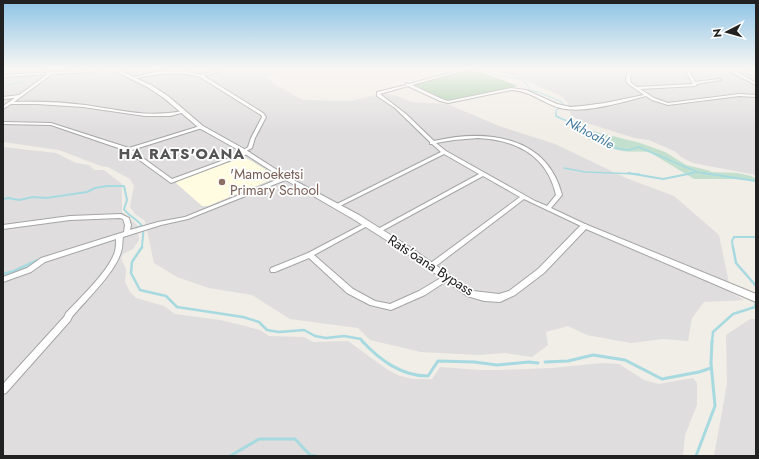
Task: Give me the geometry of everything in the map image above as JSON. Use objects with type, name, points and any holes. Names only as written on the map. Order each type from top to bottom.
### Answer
[{"type":"street","points":[[3,108],[29,89]]},
{"type":"street","name":"Rats'oana Bypass","points":[[154,89],[201,127],[367,224],[470,294],[500,298],[512,293],[541,272],[585,226]]},
{"type":"street","points":[[3,123],[51,124],[129,150],[171,181],[246,152],[250,148],[253,138],[264,118],[262,114],[223,89]]},
{"type":"street","points":[[390,89],[378,93],[378,95],[395,106],[432,143],[444,152],[548,209],[756,298]]},
{"type":"street","points":[[419,89],[448,102],[516,89]]},
{"type":"street","points":[[520,89],[531,92],[553,105],[569,108],[616,102],[647,95]]},
{"type":"street","points":[[639,89],[647,95],[668,104],[739,95],[756,96]]},
{"type":"street","points":[[3,98],[19,96]]},
{"type":"street","points":[[9,103],[83,106],[142,116],[162,116],[183,112]]},
{"type":"street","points":[[129,150],[201,127]]},
{"type":"street","points":[[432,143],[445,140],[489,138],[508,142],[527,149],[540,159],[549,169],[558,185],[559,195],[548,209]]},
{"type":"street","points":[[336,206],[444,152]]},
{"type":"street","points":[[378,231],[483,174]]},
{"type":"street","points":[[3,280],[29,270],[43,260],[160,223],[186,218],[286,178]]},
{"type":"street","points":[[430,267],[524,197]]},
{"type":"street","points":[[3,227],[70,218],[114,216],[126,218],[128,225],[112,263],[69,315],[68,319],[3,390]]},
{"type":"street","points":[[273,270],[310,255],[367,224]]},
{"type":"street","points":[[310,255],[350,291],[372,304],[391,307],[422,293],[446,278]]},
{"type":"shaded area","points":[[3,89],[284,89],[303,100],[351,101],[383,93],[398,96],[412,102],[447,104],[499,126],[555,144],[626,178],[674,196],[719,235],[729,283],[725,289],[744,300],[704,302],[692,318],[688,341],[663,339],[631,343],[587,335],[568,326],[546,332],[548,345],[532,357],[505,353],[479,355],[421,352],[370,340],[358,328],[290,319],[252,295],[209,288],[177,277],[154,263],[145,221],[135,214],[130,207],[134,186],[130,179],[108,167],[101,166],[59,150],[3,142]]},
{"type":"shaded area","points":[[546,89],[756,89],[756,175],[693,163],[681,157],[676,152],[649,140],[634,138],[578,120],[571,115],[568,103],[561,96]]},
{"type":"shaded area","points":[[3,147],[56,153],[76,163],[89,165],[94,170],[104,170],[122,184],[122,212],[137,225],[139,240],[133,249],[123,254],[121,259],[126,269],[125,282],[130,292],[136,298],[164,306],[175,314],[220,320],[260,330],[269,336],[304,337],[313,342],[348,341],[388,370],[400,376],[414,379],[432,379],[440,367],[498,370],[552,368],[602,363],[619,364],[644,380],[658,384],[693,378],[697,383],[697,405],[685,435],[683,456],[3,456]]},
{"type":"shaded area","name":"'Mamoeketsi Primary School","points":[[246,158],[275,175],[273,179],[208,206],[202,206],[176,183],[178,180],[238,159]]},
{"type":"shaded area","points":[[750,319],[756,319],[756,456],[714,456],[727,384],[726,335]]},
{"type":"green space","points":[[419,89],[503,89],[448,102]]},
{"type":"green space","points":[[589,130],[640,143],[665,152],[686,165],[711,171],[710,172],[737,173],[751,176],[756,179],[756,181],[734,179],[694,179],[651,153],[626,152],[588,139],[586,137],[593,135],[587,132]]},
{"type":"waterway","name":"Nkhoahle","points":[[528,89],[562,102],[563,107],[556,110],[556,116],[584,128],[616,148],[628,150],[639,147],[697,172]]},
{"type":"waterway","points":[[564,168],[585,172],[632,174]]},
{"type":"waterway","name":"Nkhoahle","points":[[688,174],[697,172]]},
{"type":"waterway","name":"Nkhoahle","points":[[697,172],[703,173]]},
{"type":"waterway","points":[[628,173],[632,174]]},
{"type":"waterway","name":"Nkhoahle","points":[[688,174],[693,173]]},
{"type":"waterway","name":"Nkhoahle","points":[[703,173],[756,181]]},
{"type":"waterway","name":"Nkhoahle","points":[[703,173],[709,174]]},
{"type":"waterway","points":[[632,174],[639,174]]},
{"type":"waterway","points":[[632,174],[663,179],[688,174]]},
{"type":"waterway","points":[[3,199],[8,198],[19,200],[33,197],[46,198],[87,192],[95,188],[107,186],[124,186],[127,200],[124,209],[140,223],[143,228],[142,248]]},
{"type":"waterway","points":[[128,231],[142,226]]},
{"type":"waterway","points":[[733,248],[732,241],[734,237],[756,237]]},
{"type":"waterway","points":[[142,247],[132,262],[131,273],[140,290],[166,296],[177,307],[243,317],[259,322],[267,330],[279,332],[304,330],[315,336],[326,338],[344,336],[361,339],[363,342]]},
{"type":"waterway","points":[[733,247],[736,263],[756,286]]},
{"type":"waterway","points":[[3,274],[14,271],[38,260]]},
{"type":"waterway","points":[[712,342],[713,332],[733,314],[755,307],[756,299]]},
{"type":"waterway","points":[[696,456],[715,406],[711,363],[712,341]]},
{"type":"waterway","points":[[363,342],[392,366],[418,375],[428,376],[438,361],[474,362],[497,365],[529,362],[538,363]]},
{"type":"waterway","points":[[545,362],[568,361],[593,355],[625,360],[662,379],[699,372],[711,368]]},
{"type":"waterway","points":[[230,456],[259,439],[295,439],[310,455],[316,456]]},
{"type":"place","name":"'Mamoeketsi Primary School","points":[[222,182]]},
{"type":"district","name":"HA RATS'OANA","points":[[182,154]]}]
